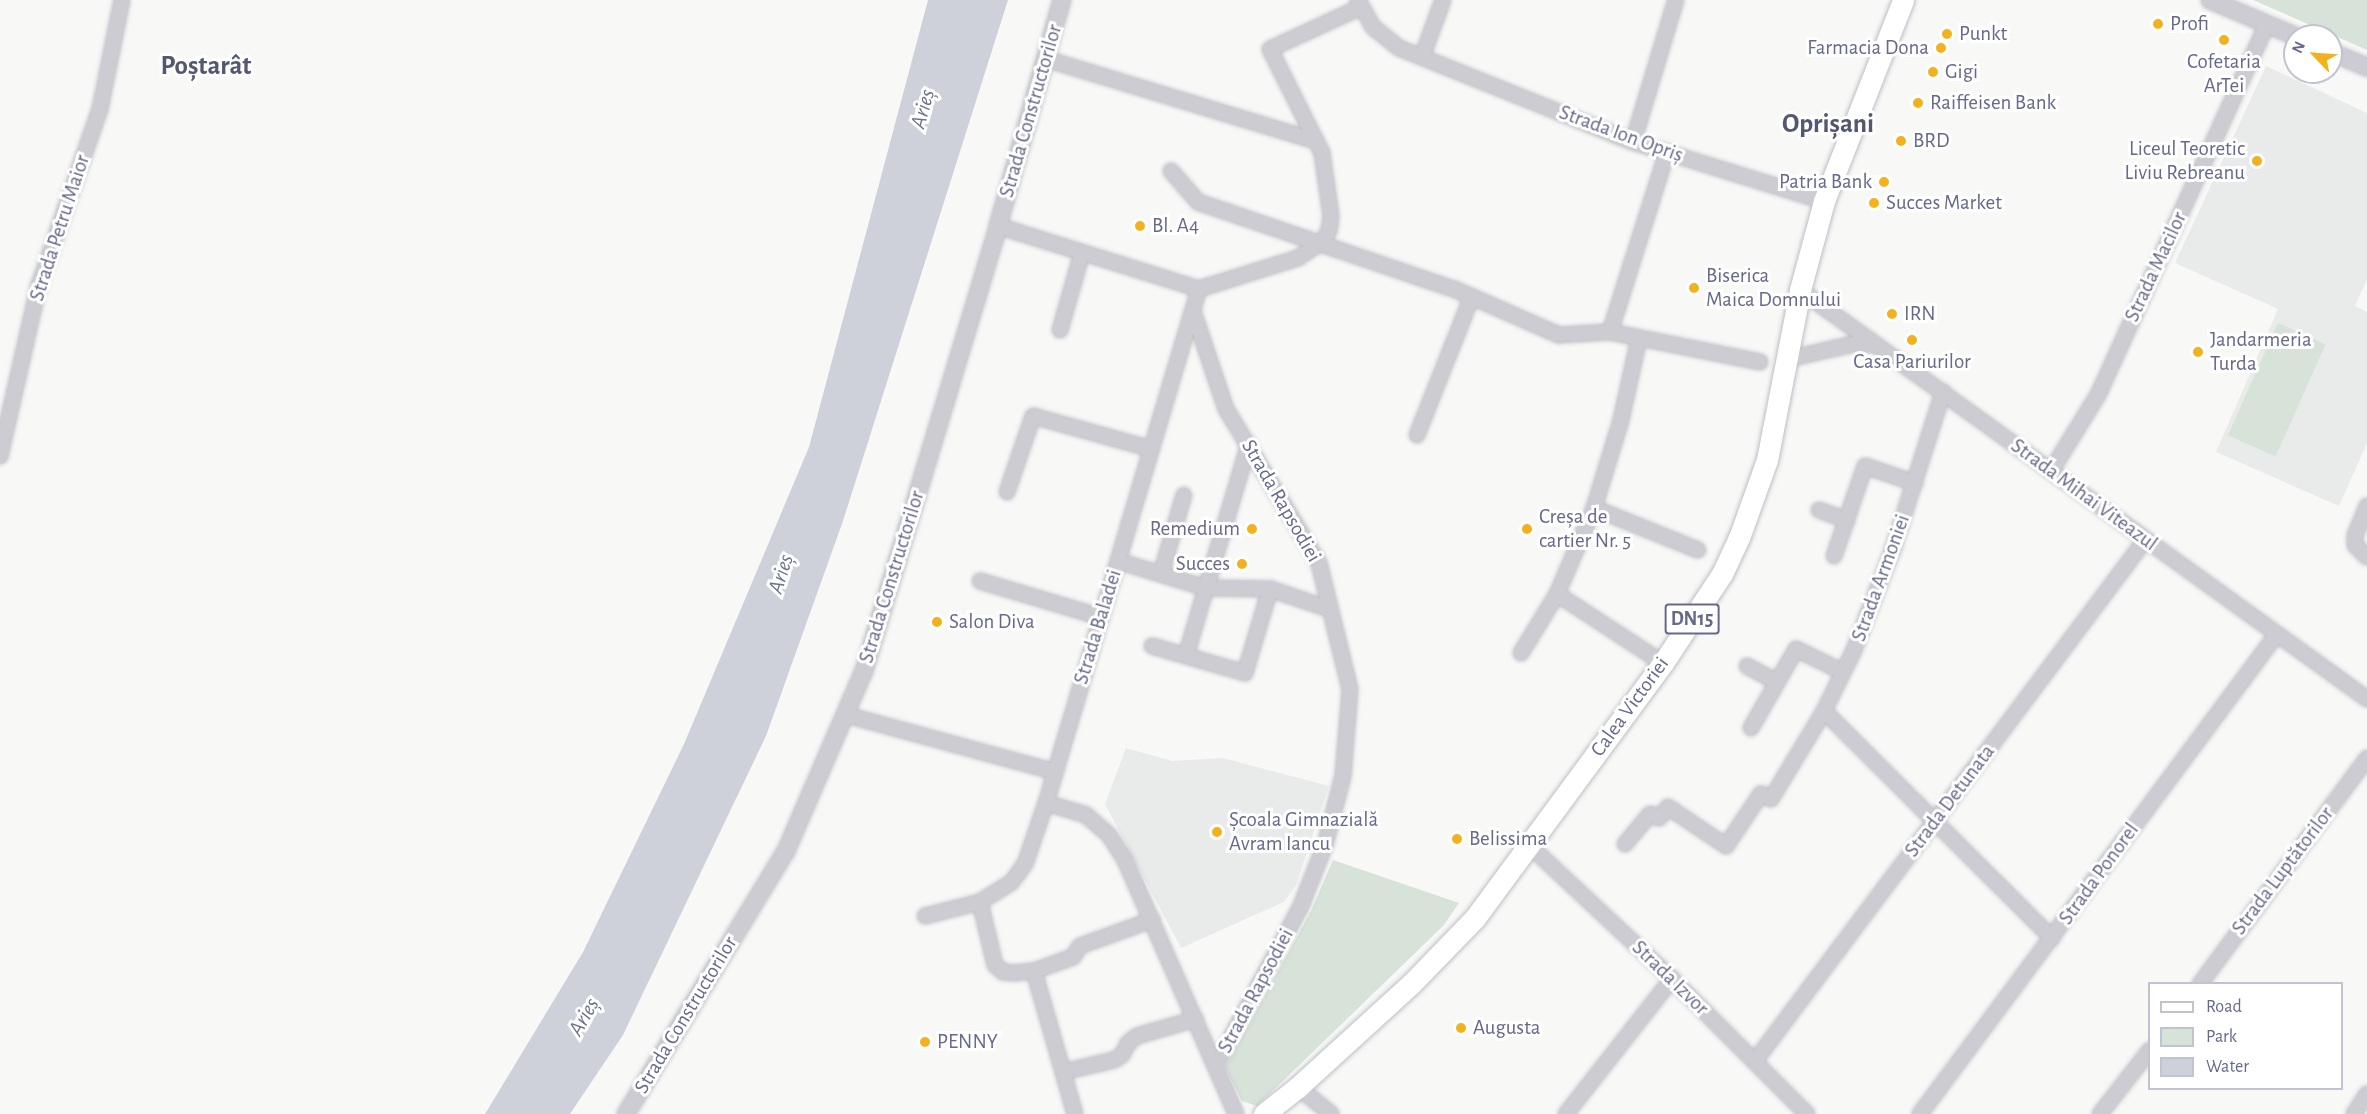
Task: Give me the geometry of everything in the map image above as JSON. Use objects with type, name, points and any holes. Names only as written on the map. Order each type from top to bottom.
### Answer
[{"type":"main road","name":"Calea Victoriei","points":[[1264,1114],[1298,1087],[1436,959],[1475,918],[1663,663],[1722,574],[1740,538],[1767,460],[1800,290],[1824,201],[1903,0]]},
{"type":"street","name":"Strada Petru Maior","points":[[0,456],[39,285],[100,109],[122,0]]},
{"type":"street","name":"Strada Constructorilor","points":[[626,1114],[786,850],[847,715],[864,671],[998,226],[1062,0]]},
{"type":"street","points":[[1422,57],[1443,0]]},
{"type":"street","points":[[1633,142],[1676,0]]},
{"type":"street","points":[[2216,1],[2283,31]]},
{"type":"street","points":[[998,226],[1199,289],[1298,258],[1322,242],[1329,231],[1331,216],[1322,153],[1270,49],[1359,4]]},
{"type":"street","name":"Strada Ion Opriș","points":[[1359,4],[1373,27],[1385,40],[1422,57],[1633,142],[1824,201]]},
{"type":"street","name":"Strada Macilor","points":[[2051,471],[2098,396],[2267,25]]},
{"type":"street","points":[[2343,57],[2367,67]]},
{"type":"street","points":[[1046,59],[1316,141]]},
{"type":"street","points":[[1610,332],[1667,152]]},
{"type":"street","points":[[1171,171],[1198,202],[1322,242],[1472,296],[1559,335],[1610,332],[1760,362]]},
{"type":"street","points":[[1060,330],[1082,253]]},
{"type":"street","name":"Strada Baladei","points":[[980,902],[1020,873],[1046,803],[1199,289]]},
{"type":"street","name":"Strada Mihai Viteazul","points":[[1800,290],[2367,699]]},
{"type":"street","points":[[1418,435],[1472,296]]},
{"type":"street","name":"Strada Rapsodiei","points":[[1193,310],[1227,409],[1319,563],[1350,689],[1340,790],[1325,845],[1300,906],[1216,1066]]},
{"type":"street","points":[[1521,653],[1557,594],[1594,508],[1621,420],[1639,338]]},
{"type":"street","points":[[1787,357],[1797,357],[1844,345],[1877,345]]},
{"type":"street","name":"Strada Armoniei","points":[[1625,844],[1650,814],[1659,818],[1668,807],[1726,846],[1761,794],[1771,799],[1824,711],[1843,672],[1893,549],[1943,392]]},
{"type":"street","points":[[1007,492],[1033,416],[1151,449]]},
{"type":"street","points":[[1186,656],[1249,444]]},
{"type":"street","points":[[1834,556],[1865,466],[1915,483]]},
{"type":"street","points":[[1161,574],[1184,495]]},
{"type":"street","points":[[2367,506],[2355,535],[2355,545],[2367,557]]},
{"type":"street","points":[[1594,508],[1698,550]]},
{"type":"street","points":[[1819,510],[1847,520]]},
{"type":"street","name":"Strada Detunata","points":[[1755,1061],[2145,540]]},
{"type":"street","points":[[1118,561],[1206,588],[1270,589],[1329,609]]},
{"type":"street","points":[[980,581],[1101,617]]},
{"type":"street","points":[[1152,646],[1245,674],[1270,589]]},
{"type":"street","points":[[1557,594],[1663,663]]},
{"type":"street","name":"Strada Ponorel","points":[[1920,1114],[2277,634]]},
{"type":"street","points":[[1752,728],[1796,649],[1843,672]]},
{"type":"street","points":[[1747,666],[1777,682]]},
{"type":"street","points":[[1824,711],[2052,938]]},
{"type":"street","points":[[847,715],[1055,772]]},
{"type":"street","name":"Strada Luptătorilor","points":[[2201,982],[2367,758]]},
{"type":"street","points":[[1046,803],[1086,815],[1109,835],[1125,860],[1236,1114]]},
{"type":"street","name":"Strada Izvor","points":[[1529,845],[1672,979],[1807,1114]]},
{"type":"street","points":[[925,916],[980,902],[995,965],[1004,972],[1014,973],[1034,971],[1073,957],[1080,946],[1152,920]]},
{"type":"street","points":[[1034,971],[1075,1114]]},
{"type":"street","points":[[1566,1114],[1672,979]]},
{"type":"street","points":[[1063,1072],[1114,1060],[1122,1055],[1128,1043],[1137,1036],[1196,1019]]},
{"type":"street","points":[[2100,1114],[2148,1053]]},
{"type":"street","points":[[1298,1087],[1331,1114]]},
{"type":"street","points":[[2354,1114],[2367,1094]]},
{"type":"shaded area","points":[[2266,66],[2283,74],[2283,84],[2305,84],[2367,113],[2367,279],[2355,306],[2367,312],[2367,443],[2339,506],[2216,452],[2278,309],[2175,263]]},
{"type":"shaded area","name":"Școala Gimnazială Avram Iancu","points":[[1126,748],[1172,761],[1223,758],[1329,786],[1296,885],[1284,902],[1181,948],[1105,804]]},
{"type":"green space","points":[[2253,0],[2367,0],[2367,50],[2343,39],[2343,24],[2308,24]]},
{"type":"green space","points":[[2278,323],[2326,344],[2275,457],[2228,435]]},
{"type":"green space","points":[[1333,860],[1459,903],[1444,925],[1257,1106],[1242,1101],[1225,1068],[1311,911]]},
{"type":"water","name":"Arieș","points":[[928,0],[1008,0],[843,521],[766,736],[623,1035],[570,1114],[485,1114],[583,952],[684,744],[809,447]]},
{"type":"place","name":"Profi","points":[[2158,24]]},
{"type":"place","name":"Punkt","points":[[1947,34]]},
{"type":"place","name":"Cofetaria ArTei","points":[[2224,40]]},
{"type":"place","name":"Farmacia Dona","points":[[1941,48]]},
{"type":"place","name":"Gigi","points":[[1933,72]]},
{"type":"place","name":"Raiffeisen Bank","points":[[1918,103]]},
{"type":"place","name":"BRD","points":[[1901,141]]},
{"type":"place","name":"Liceul Teoretic Liviu Rebreanu","points":[[2257,161]]},
{"type":"place","name":"Patria Bank","points":[[1884,182]]},
{"type":"place","name":"Succes Market","points":[[1874,203]]},
{"type":"place","name":"Bl. A4","points":[[1140,226]]},
{"type":"place","name":"Biserica Maica Domnului","points":[[1694,288]]},
{"type":"place","name":"IRN","points":[[1892,314]]},
{"type":"place","name":"Casa Pariurilor","points":[[1912,340]]},
{"type":"place","name":"Jandarmeria Turda","points":[[2198,352]]},
{"type":"place","name":"Remedium","points":[[1252,529]]},
{"type":"place","name":"Creșa de cartier Nr. 5","points":[[1527,529]]},
{"type":"place","name":"Succes","points":[[1242,564]]},
{"type":"place","name":"Salon Diva","points":[[937,622]]},
{"type":"place","name":"Școala Gimnazială Avram Iancu","points":[[1217,832]]},
{"type":"place","name":"Belissima","points":[[1457,839]]},
{"type":"place","name":"Augusta","points":[[1461,1028]]},
{"type":"place","name":"PENNY","points":[[925,1042]]},
{"type":"district","name":"Poștarât","points":[[206,66]]},
{"type":"district","name":"Oprișani","points":[[1828,124]]}]
